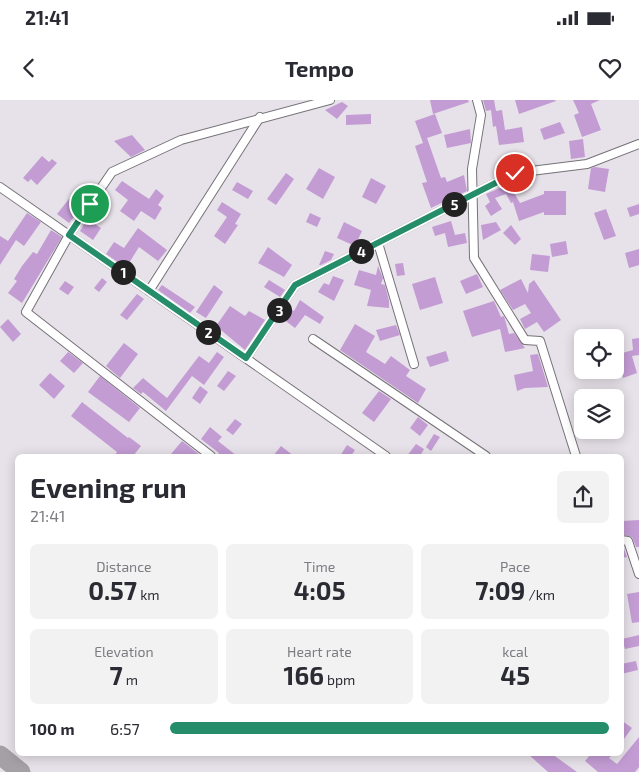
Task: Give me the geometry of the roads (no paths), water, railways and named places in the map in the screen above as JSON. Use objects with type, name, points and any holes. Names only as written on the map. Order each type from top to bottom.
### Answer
[{"type":"street","points":[[208,454],[26,312],[69,235],[112,172],[181,140],[330,100]]},
{"type":"street","points":[[477,100],[481,115],[472,169],[474,258],[525,340],[540,341],[575,454]]},
{"type":"street","points":[[149,291],[260,118]]},
{"type":"street","points":[[246,358],[295,285],[515,173],[587,164],[639,144]]},
{"type":"street","points":[[0,187],[383,454]]},
{"type":"street","points":[[378,243],[414,364]]},
{"type":"street","points":[[313,339],[483,454]]},
{"type":"street","points":[[371,454],[376,449]]},
{"type":"street","points":[[624,540],[628,541],[639,573]]}]
